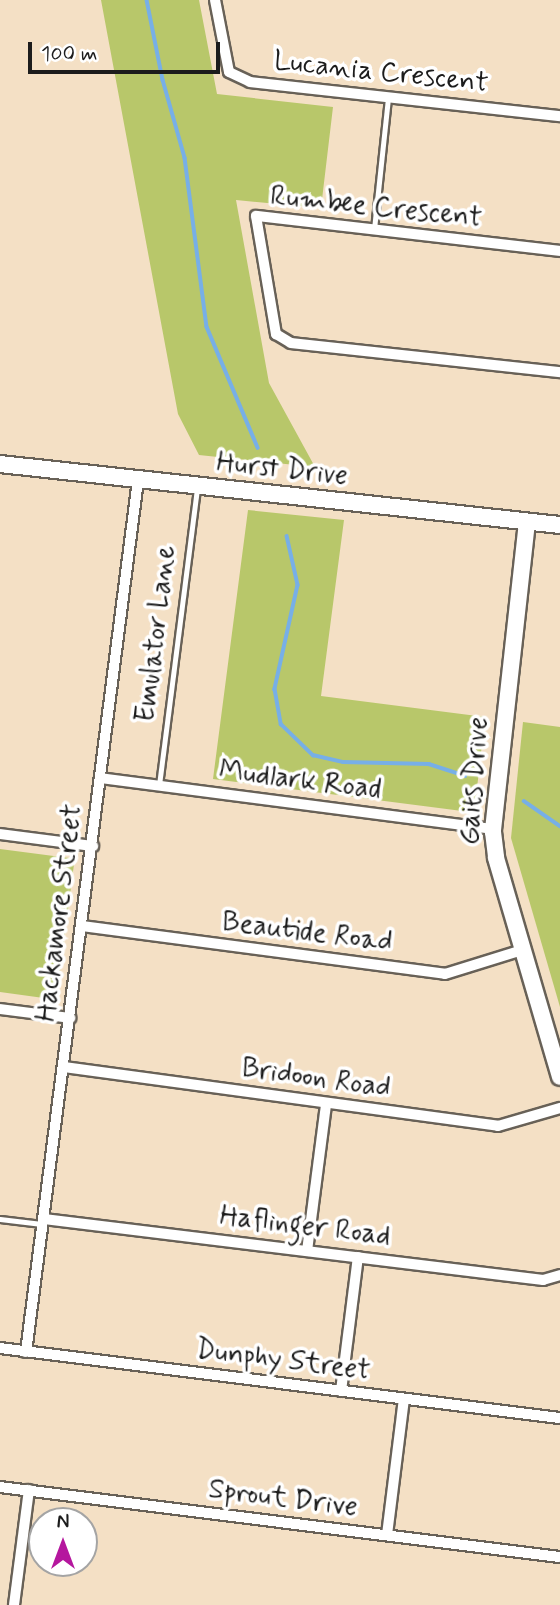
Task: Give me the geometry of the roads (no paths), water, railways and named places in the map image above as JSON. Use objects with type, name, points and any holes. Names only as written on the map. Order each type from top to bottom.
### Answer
[{"type":"street","name":"Lucania Crescent","points":[[215,0],[229,72],[250,82],[560,116]]},
{"type":"street","name":"Rumbee Crescent","points":[[560,251],[256,216],[276,334],[291,343],[560,372]]},
{"type":"street","name":"Hurst Drive","points":[[0,464],[197,488],[560,525]]},
{"type":"street","name":"Hackamore Street","points":[[26,1352],[138,480]]},
{"type":"street","name":"Gaits Drive","points":[[527,522],[493,829],[496,858],[560,1077]]},
{"type":"street","name":"Mudlark Road","points":[[100,778],[493,829]]},
{"type":"street","points":[[0,834],[93,846]]},
{"type":"street","name":"Beautide Road","points":[[82,926],[445,974],[522,950]]},
{"type":"street","points":[[0,1009],[70,1018]]},
{"type":"street","name":"Bridoon Road","points":[[64,1067],[498,1126],[560,1108]]},
{"type":"street","points":[[307,1251],[326,1104]]},
{"type":"street","name":"Haflinger Road","points":[[44,1221],[543,1280],[560,1275]]},
{"type":"street","points":[[341,1391],[358,1257]]},
{"type":"street","name":"Dunphy Street","points":[[0,1349],[560,1418]]},
{"type":"street","points":[[387,1535],[404,1399]]},
{"type":"street","name":"Sprout Drive","points":[[0,1487],[560,1557]]},
{"type":"street","points":[[14,1605],[29,1490]]},
{"type":"lane","points":[[374,229],[388,97]]},
{"type":"lane","name":"Emulator Lane","points":[[159,786],[197,488]]},
{"type":"lane","name":"Haflinger Road","points":[[0,1219],[44,1221]]},
{"type":"waterway","points":[[147,0],[163,80],[185,158],[207,327],[258,448]]},
{"type":"waterway","points":[[287,536],[298,585],[275,689],[281,724],[313,755],[343,762],[429,764],[465,776]]},
{"type":"waterway","points":[[524,801],[560,826]]}]
